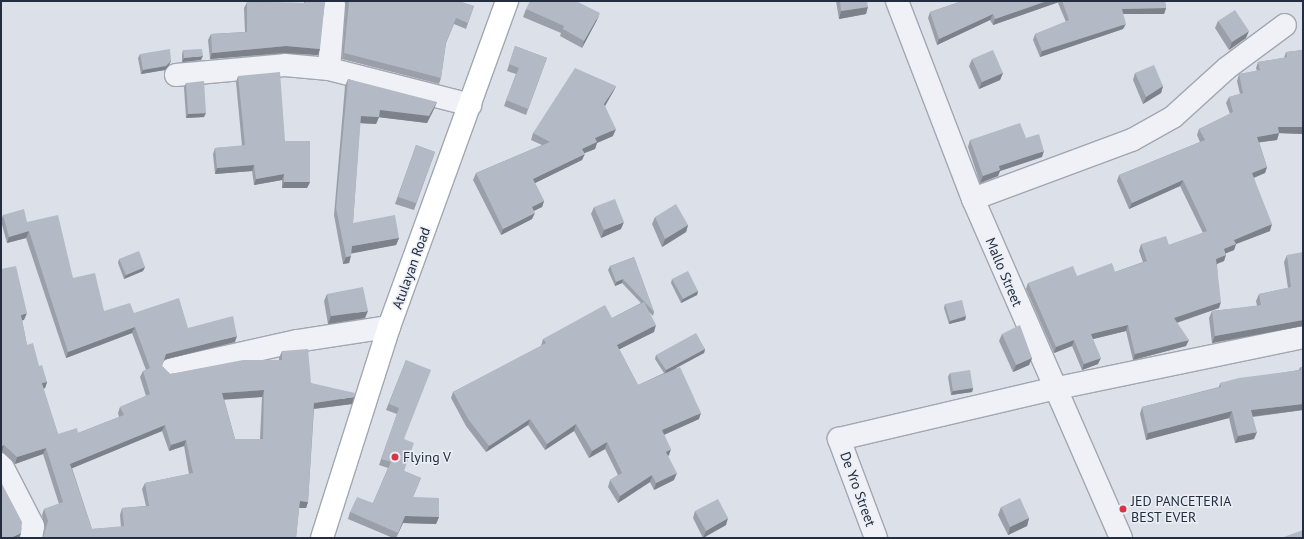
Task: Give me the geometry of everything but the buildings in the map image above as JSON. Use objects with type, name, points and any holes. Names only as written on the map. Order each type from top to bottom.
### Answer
[{"type":"main road","name":"Atulayan Road","points":[[322,538],[389,327],[471,105],[507,1]]},
{"type":"street","name":"Mallo Street","points":[[897,1],[973,199],[1053,389],[1121,538]]},
{"type":"street","points":[[329,69],[334,4]]},
{"type":"street","points":[[973,199],[1132,140],[1166,121],[1227,68],[1285,25]]},
{"type":"street","points":[[176,75],[285,65],[329,69],[471,105]]},
{"type":"street","points":[[172,369],[297,341],[389,327]]},
{"type":"street","points":[[1053,389],[1303,337]]},
{"type":"street","name":"De Yro Street","points":[[876,538],[839,439],[1053,389]]},
{"type":"street","points":[[1,464],[33,526],[31,538]]},
{"type":"place","name":"Flying V","points":[[395,457]]},
{"type":"place","name":"JED PANCETERIA BEST EVER","points":[[1123,509]]}]
